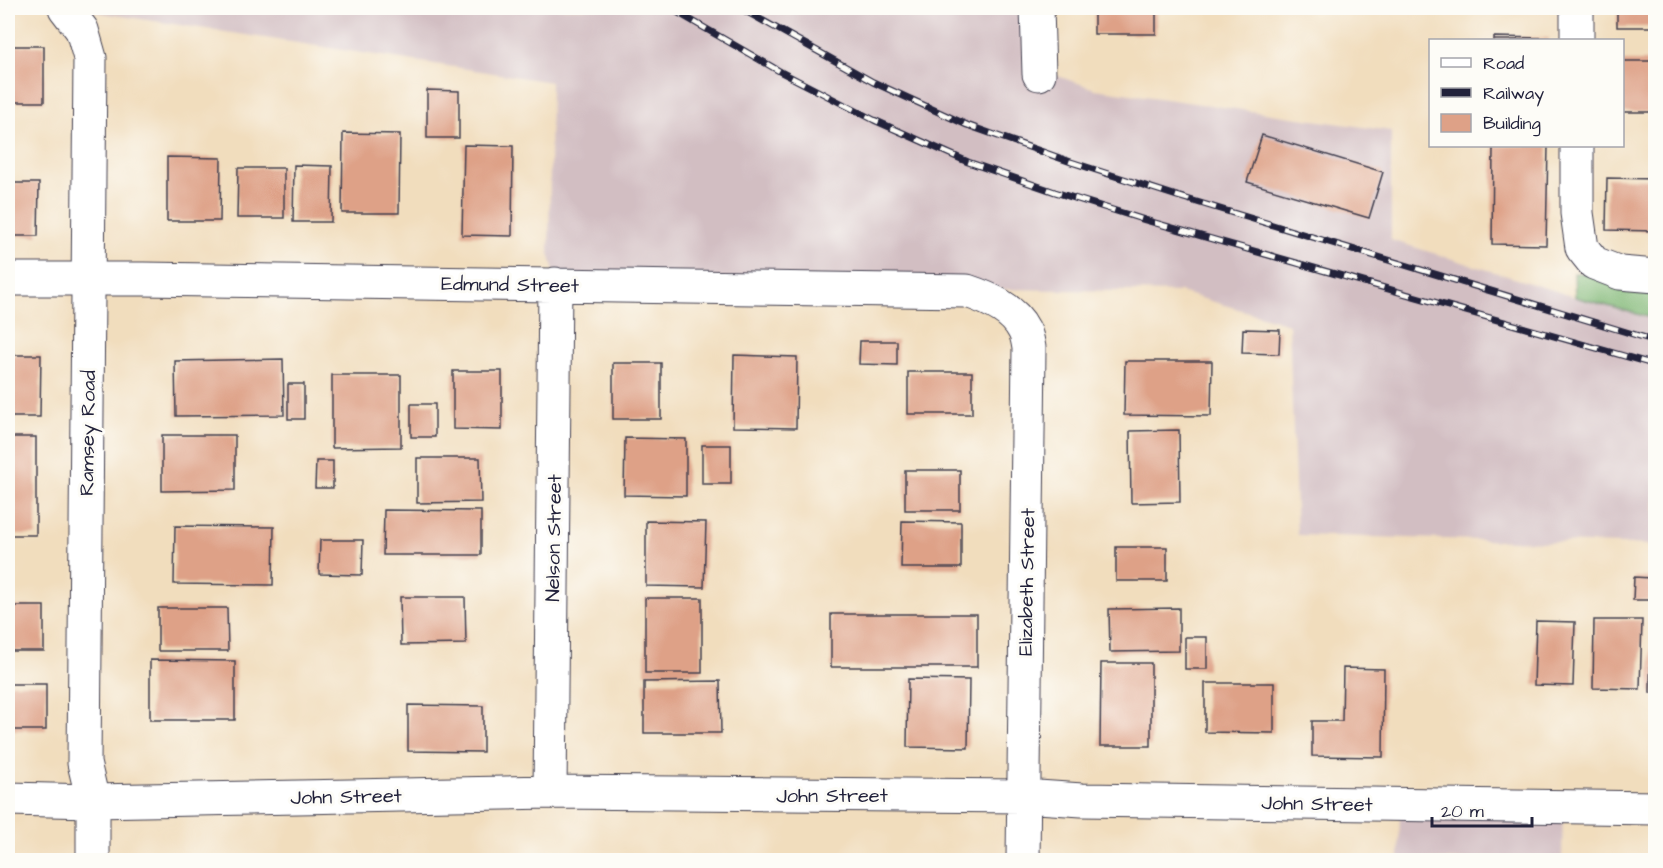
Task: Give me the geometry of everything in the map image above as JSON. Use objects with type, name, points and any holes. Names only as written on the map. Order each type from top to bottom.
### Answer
[{"type":"street","name":"Ramsey Road","points":[[66,8],[82,30],[90,58],[84,763],[93,801],[93,861]]},
{"type":"street","points":[[1036,8],[1039,74]]},
{"type":"street","points":[[1577,8],[1577,39]]},
{"type":"street","points":[[1577,147],[1577,213],[1582,248],[1594,263],[1620,273],[1656,276]]},
{"type":"street","name":"Edmund Street","points":[[8,279],[89,278],[967,291],[993,300],[1007,311]]},
{"type":"street","name":"Nelson Street","points":[[550,792],[555,284]]},
{"type":"street","name":"Elizabeth Street","points":[[1007,311],[1024,329],[1029,348],[1023,861]]},
{"type":"street","name":"John Street","points":[[8,799],[93,801],[550,792],[1023,796],[1082,800],[1656,808]]},
{"type":"shaded area","points":[[69,8],[941,8],[1029,10],[1029,66],[1095,89],[1391,131],[1391,240],[1575,297],[1655,319],[1655,545],[1297,535],[1289,324],[1180,292],[557,282],[549,253],[551,82]]},
{"type":"shaded area","points":[[1400,802],[1563,804],[1562,860],[1399,860]]},
{"type":"green space","points":[[1574,273],[1655,274],[1655,319],[1575,297]]},
{"type":"building","points":[[1094,8],[1156,8],[1156,34],[1094,34]]},
{"type":"building","points":[[1617,8],[1656,8],[1656,27],[1617,27]]},
{"type":"building","points":[[1494,37],[1549,38],[1549,39],[1494,39]]},
{"type":"building","points":[[8,46],[44,46],[44,102],[8,102]]},
{"type":"building","points":[[1624,61],[1656,61],[1656,112],[1624,112]]},
{"type":"building","points":[[427,90],[459,91],[459,138],[427,138]]},
{"type":"building","points":[[343,133],[400,134],[399,213],[342,213]]},
{"type":"building","points":[[1262,135],[1383,172],[1369,218],[1247,182]]},
{"type":"building","points":[[464,145],[513,146],[512,236],[462,235]]},
{"type":"building","points":[[1493,147],[1548,147],[1546,245],[1492,244]]},
{"type":"building","points":[[167,157],[221,158],[220,221],[167,221]]},
{"type":"building","points":[[294,165],[332,166],[331,222],[293,222]]},
{"type":"building","points":[[238,168],[284,168],[284,218],[237,218]]},
{"type":"building","points":[[1607,178],[1656,179],[1656,231],[1606,230]]},
{"type":"building","points":[[8,183],[39,183],[38,236],[8,236]]},
{"type":"building","points":[[1243,329],[1280,330],[1279,354],[1242,353]]},
{"type":"building","points":[[860,341],[897,341],[897,365],[859,364]]},
{"type":"building","points":[[8,355],[41,355],[40,417],[8,417]]},
{"type":"building","points":[[734,355],[797,357],[796,428],[733,427]]},
{"type":"building","points":[[283,359],[284,415],[176,416],[175,361]]},
{"type":"building","points":[[1125,361],[1212,361],[1211,416],[1124,415]]},
{"type":"building","points":[[613,363],[661,363],[661,419],[613,419]]},
{"type":"building","points":[[453,371],[502,371],[502,430],[453,429]]},
{"type":"building","points":[[908,372],[972,372],[972,414],[908,414]]},
{"type":"building","points":[[332,375],[401,375],[401,447],[332,448]]},
{"type":"building","points":[[288,384],[304,384],[304,419],[288,419]]},
{"type":"building","points":[[411,404],[435,404],[435,437],[411,437]]},
{"type":"building","points":[[1179,430],[1180,502],[1131,503],[1130,431]]},
{"type":"building","points":[[162,435],[235,435],[235,490],[162,491]]},
{"type":"building","points":[[8,437],[36,437],[36,535],[8,535]]},
{"type":"building","points":[[625,438],[686,439],[686,496],[624,495]]},
{"type":"building","points":[[702,445],[731,445],[731,484],[702,484]]},
{"type":"building","points":[[417,458],[480,458],[481,502],[417,503]]},
{"type":"building","points":[[316,461],[333,461],[333,488],[315,488]]},
{"type":"building","points":[[905,470],[960,470],[960,510],[905,510]]},
{"type":"building","points":[[384,510],[481,511],[481,555],[383,555]]},
{"type":"building","points":[[646,521],[706,522],[704,587],[646,586]]},
{"type":"building","points":[[902,521],[961,522],[961,568],[901,568]]},
{"type":"building","points":[[175,526],[274,527],[273,585],[174,584]]},
{"type":"building","points":[[320,540],[363,540],[362,575],[319,574]]},
{"type":"building","points":[[1116,547],[1167,547],[1167,581],[1116,581]]},
{"type":"building","points":[[1634,577],[1651,578],[1650,600],[1633,600]]},
{"type":"building","points":[[400,597],[465,597],[466,644],[401,645]]},
{"type":"building","points":[[645,598],[702,598],[702,673],[645,673]]},
{"type":"building","points":[[8,606],[44,606],[44,651],[8,651]]},
{"type":"building","points":[[158,608],[227,608],[228,651],[158,651]]},
{"type":"building","points":[[1179,608],[1179,651],[1110,652],[1109,609]]},
{"type":"building","points":[[831,614],[977,614],[977,667],[831,667]]},
{"type":"building","points":[[1594,620],[1642,620],[1640,689],[1593,688]]},
{"type":"building","points":[[1536,621],[1575,622],[1573,686],[1534,685]]},
{"type":"building","points":[[1185,637],[1207,637],[1207,669],[1185,669]]},
{"type":"building","points":[[1651,637],[1656,637],[1656,693],[1650,693]]},
{"type":"building","points":[[150,660],[235,661],[235,720],[150,720]]},
{"type":"building","points":[[1101,663],[1151,663],[1151,746],[1100,746]]},
{"type":"building","points":[[1343,668],[1384,669],[1383,757],[1312,756],[1312,721],[1342,721]]},
{"type":"building","points":[[908,679],[969,680],[968,748],[907,747]]},
{"type":"building","points":[[720,681],[721,733],[644,733],[644,682]]},
{"type":"building","points":[[1205,683],[1274,683],[1274,733],[1205,732]]},
{"type":"building","points":[[8,684],[46,684],[46,730],[8,730]]},
{"type":"building","points":[[408,705],[483,706],[483,752],[408,751]]},
{"type":"railway","points":[[670,8],[781,72],[874,120],[968,162],[1145,220],[1656,365]]},
{"type":"railway","points":[[740,8],[873,82],[967,125],[1177,196],[1656,341]]}]
